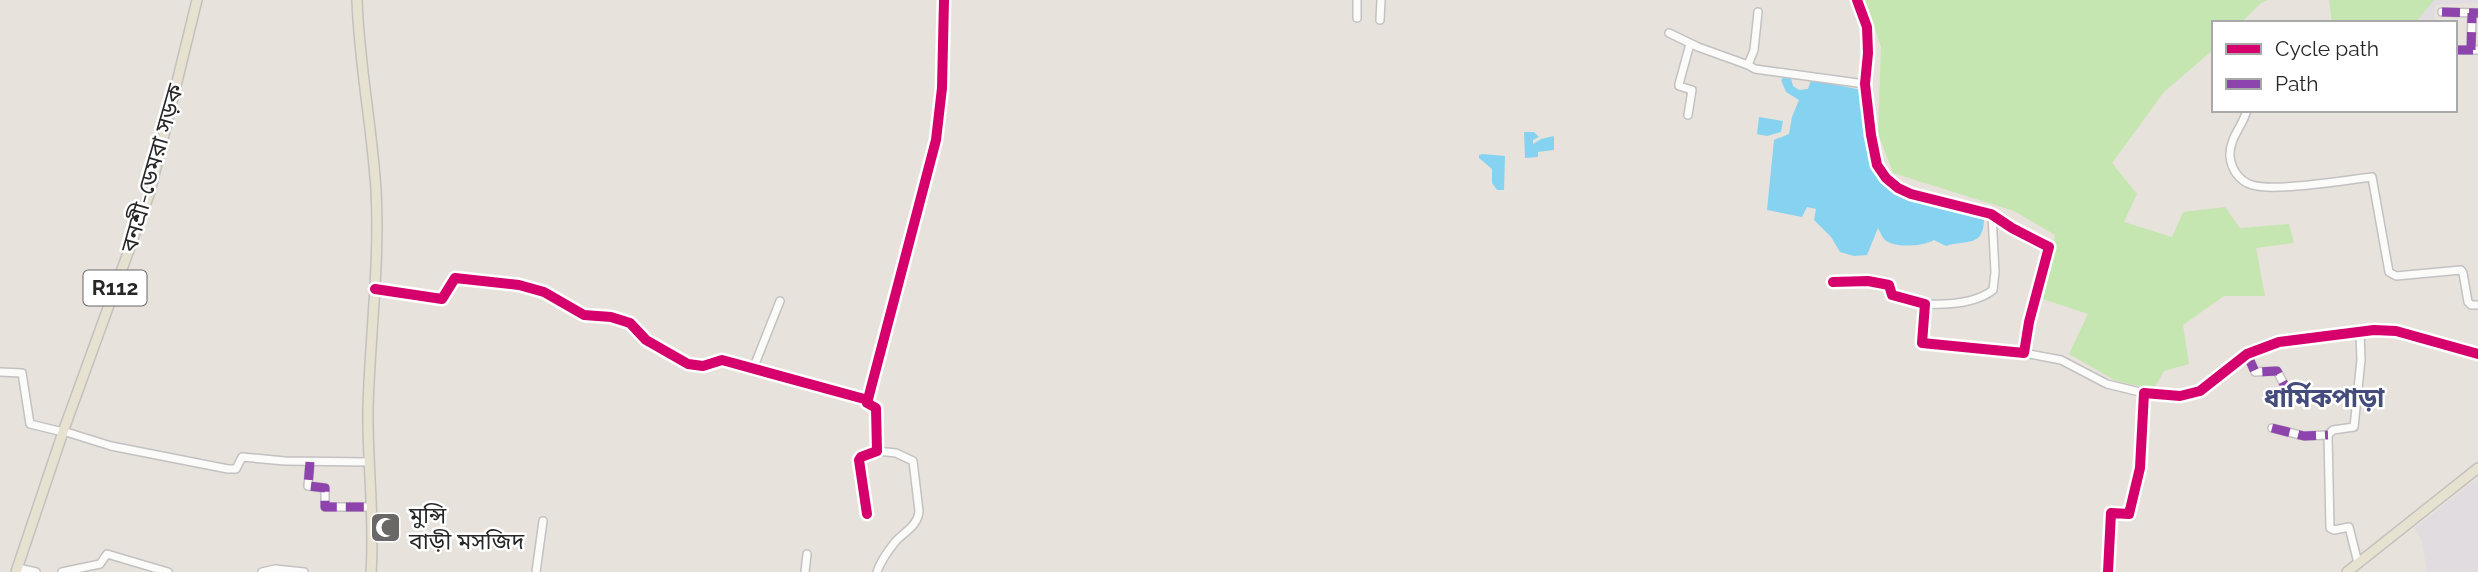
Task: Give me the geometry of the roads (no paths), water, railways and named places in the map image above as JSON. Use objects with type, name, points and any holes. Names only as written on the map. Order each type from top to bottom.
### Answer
[{"type":"main road","name":"বনশ্রী-ডেমরা সড়ক","points":[[17,570],[63,431],[150,192],[197,0]]},
{"type":"main road","points":[[357,0],[358,33],[376,193],[375,289],[369,365],[371,572]]},
{"type":"main road","points":[[2347,572],[2478,468]]},
{"type":"street","points":[[877,451],[876,408],[867,403],[936,140],[942,88],[944,0]]},
{"type":"street","points":[[1357,0],[1357,18]]},
{"type":"street","points":[[1380,20],[1381,0]]},
{"type":"street","points":[[1857,0],[1867,27],[1865,84],[1875,156],[1886,178],[1911,194],[1992,215],[2049,247],[2029,322],[2024,353]]},
{"type":"street","points":[[1748,65],[1754,50],[1758,12]]},
{"type":"street","points":[[2442,12],[2475,13],[2474,50]]},
{"type":"street","points":[[1669,33],[1755,69],[1865,84]]},
{"type":"street","points":[[1688,116],[1692,90],[1679,84],[1690,44]]},
{"type":"street","points":[[2246,112],[2231,145],[2230,157],[2234,170],[2242,180],[2253,186],[2272,187],[2372,177],[2389,272],[2396,276],[2461,270],[2468,302],[2478,305]]},
{"type":"street","points":[[1833,282],[1868,281],[1889,285],[1892,295],[1925,304],[1983,298],[1993,290],[1995,272],[1992,215]]},
{"type":"street","points":[[375,289],[442,299],[455,278],[519,285],[544,292],[584,315],[611,317],[630,323],[646,340],[688,364],[703,366],[722,360],[868,400]]},
{"type":"street","points":[[753,369],[780,301]]},
{"type":"street","points":[[1925,304],[1922,343],[2024,353],[2061,360],[2107,384],[2144,393],[2180,396],[2200,391],[2248,354],[2279,342],[2374,330],[2396,331],[2478,354]]},
{"type":"street","points":[[2272,428],[2304,436],[2328,435],[2333,430],[2354,428],[2361,360],[2360,333]]},
{"type":"street","points":[[2248,354],[2255,372],[2277,371],[2286,388],[2286,402]]},
{"type":"street","points":[[0,372],[22,373],[30,425],[63,431],[111,446],[228,469],[236,469],[242,457],[310,462],[368,462]]},
{"type":"street","points":[[2108,572],[2111,513],[2129,514],[2140,468],[2144,393]]},
{"type":"street","points":[[2328,435],[2330,528],[2334,530],[2348,527],[2358,563]]},
{"type":"street","points":[[867,513],[859,460],[861,457],[877,451],[896,453],[913,461],[919,511],[917,520],[907,533],[895,542],[877,572]]},
{"type":"street","points":[[310,462],[308,486],[326,488],[325,508],[369,507]]},
{"type":"street","points":[[536,572],[543,521]]},
{"type":"street","points":[[62,572],[100,564],[107,554],[168,572]]},
{"type":"street","points":[[805,572],[807,554]]},
{"type":"street","points":[[262,572],[275,569],[304,572]]},
{"type":"street","points":[[17,570],[36,572]]},
{"type":"water","points":[[1791,78],[1793,86],[1799,90],[1808,89],[1811,80],[1862,90],[1866,98],[1864,119],[1867,140],[1874,162],[1884,178],[1912,197],[1984,218],[1978,238],[1946,246],[1934,240],[1905,246],[1886,241],[1878,228],[1867,255],[1854,256],[1840,252],[1831,237],[1814,220],[1816,209],[1807,207],[1802,217],[1767,210],[1774,140],[1789,134],[1799,100],[1786,92],[1781,80]]},
{"type":"water","points":[[1759,117],[1783,121],[1781,132],[1767,136],[1757,134]]},
{"type":"water","points":[[1524,132],[1534,132],[1539,137],[1533,140],[1533,144],[1554,136],[1554,150],[1538,152],[1538,157],[1525,158]]},
{"type":"water","points":[[1479,155],[1505,156],[1504,190],[1497,190],[1492,183],[1492,169],[1479,158]]},
{"type":"place","name":"মুন্সি বাড়ী মসজিদ","points":[[386,528]]},
{"type":"district","name":"ধার্মিকপাড়া","points":[[2324,398]]}]
